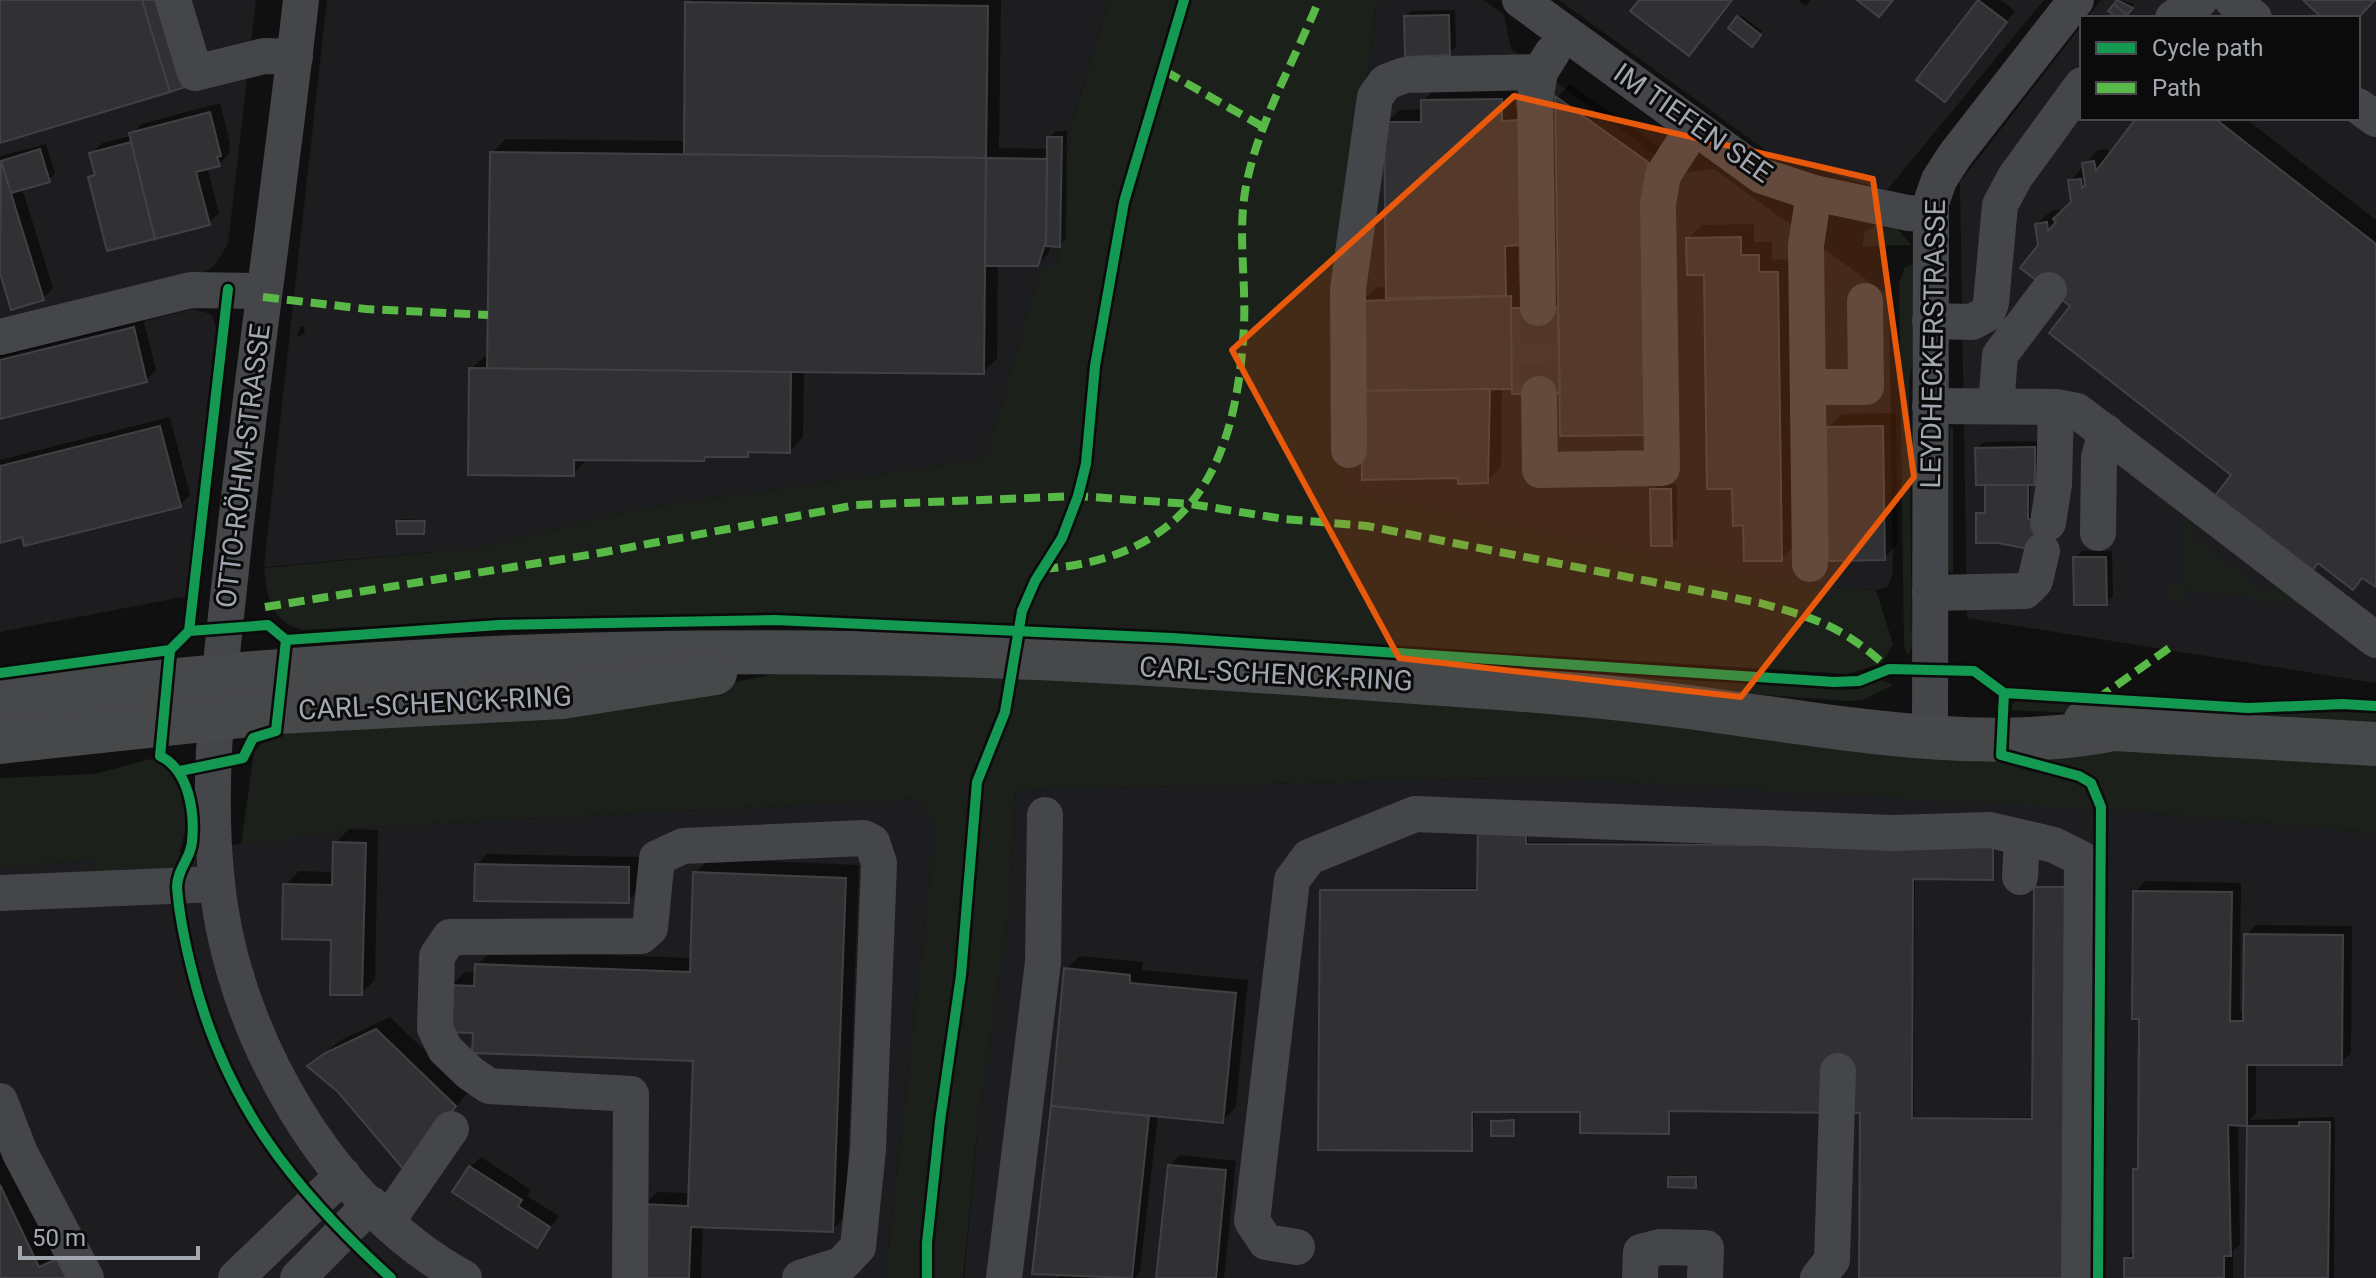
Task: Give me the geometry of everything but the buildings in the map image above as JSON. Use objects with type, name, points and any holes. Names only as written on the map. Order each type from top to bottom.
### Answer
[{"type":"main road","name":"CARL-SCHENCK-RING","points":[[0,742],[332,708],[562,697],[868,653]]},
{"type":"main road","name":"CARL-SCHENCK-RING","points":[[0,701],[220,674],[505,656],[868,653],[1446,684],[1683,706],[1827,705],[2041,740],[2114,729],[2376,744]]},
{"type":"street","points":[[173,0],[195,73],[264,56],[295,57]]},
{"type":"street","name":"OTTO-RÖHM-STRASSE","points":[[301,0],[220,674],[212,789],[217,884],[238,984],[278,1081],[343,1175],[436,1263],[464,1278]]},
{"type":"street","name":"IM TIEFEN SEE","points":[[1520,0],[1762,176],[1814,193],[1908,213],[1930,214]]},
{"type":"street","name":"LEYDHECKERSTRASSE","points":[[1930,722],[1930,214],[1936,187],[1955,155],[2076,0]]},
{"type":"street","points":[[2176,16],[2200,0]]},
{"type":"street","points":[[2232,0],[2252,16]]},
{"type":"street","points":[[1538,308],[1535,100],[1540,72],[1566,34]]},
{"type":"street","points":[[1349,450],[1348,289],[1375,97],[1386,82],[1405,75],[1540,72]]},
{"type":"street","points":[[1930,321],[1972,322],[1987,314],[1991,303],[2000,205],[2015,177],[2080,88]]},
{"type":"street","points":[[1539,394],[1540,470],[1662,468],[1658,204],[1663,175],[1694,127]]},
{"type":"street","points":[[1810,564],[1806,245],[1814,193]]},
{"type":"street","points":[[0,337],[191,290],[264,291]]},
{"type":"street","points":[[1996,406],[2000,355],[2049,290]]},
{"type":"street","points":[[1808,387],[1866,387],[1865,301]]},
{"type":"street","points":[[1930,406],[2056,407],[2077,411],[2376,640]]},
{"type":"street","points":[[1930,593],[2025,591],[2035,581],[2054,484],[2056,407]]},
{"type":"street","points":[[2098,533],[2099,457],[2106,432]]},
{"type":"street","points":[[1297,1247],[1266,1242],[1252,1221],[1292,880],[1309,857],[1415,814],[1893,833],[1990,830],[2054,845],[2082,859],[2079,1278]]},
{"type":"street","points":[[1004,1278],[1043,962],[1045,815]]},
{"type":"street","points":[[630,1278],[631,1094],[489,1086],[479,1080],[445,1049],[435,1028],[437,956],[450,937],[641,936],[650,928],[657,858],[683,846],[864,838],[872,842],[879,863],[868,1149],[858,1247],[841,1265],[800,1278]]},
{"type":"street","points":[[2020,877],[2022,838]]},
{"type":"street","points":[[0,893],[217,884]]},
{"type":"street","points":[[1818,1278],[1832,1260],[1838,1071]]},
{"type":"street","points":[[0,1101],[20,1153],[86,1278]]},
{"type":"street","points":[[298,1278],[380,1212],[451,1129]]},
{"type":"street","points":[[236,1278],[343,1175]]},
{"type":"street","points":[[1640,1278],[1641,1252],[1660,1247],[1706,1248],[1705,1278]]},
{"type":"highlighted area","points":[[1514,96],[1873,179],[1914,477],[1741,697],[1399,658],[1232,350]]},
{"type":"shaded area","points":[[0,0],[256,0],[228,244],[214,266],[204,272],[0,324]]},
{"type":"shaded area","points":[[327,0],[1109,0],[1068,135],[1072,137],[1061,175],[1057,267],[1041,267],[985,459],[638,509],[479,548],[264,567]]},
{"type":"shaded area","points":[[1109,0],[1179,0],[1123,180],[1105,267],[1117,267],[1138,175],[1191,0],[1377,0],[1340,292],[1343,493],[1783,584],[1876,590],[1893,644],[1882,663],[1848,674],[1116,629],[774,615],[495,619],[305,630],[294,627],[278,616],[267,589],[264,568],[479,548],[638,509],[985,459],[1041,267],[1057,266],[1061,175],[1072,137],[1068,136]]},
{"type":"shaded area","points":[[1377,0],[1483,0],[1504,15],[1511,49],[1680,173],[1714,169],[1889,296],[1893,574],[1887,587],[1876,590],[1783,584],[1343,493],[1340,292]]},
{"type":"shaded area","points":[[1559,0],[2044,0],[1887,190],[1776,158]]},
{"type":"shaded area","points":[[2101,0],[2376,0],[2376,683],[1967,618],[1960,182],[2080,28],[2080,120],[2360,120],[2360,16],[2089,16]]},
{"type":"shaded area","points":[[1883,221],[1895,226],[1911,245],[1862,246],[1865,232]]},
{"type":"shaded area","points":[[1916,264],[1918,326],[1909,382],[1912,646],[1908,655],[1904,646],[1899,283],[1905,267]]},
{"type":"shaded area","points":[[193,309],[211,314],[218,333],[188,596],[0,632],[0,357]]},
{"type":"shaded area","points":[[1950,427],[1953,427],[1953,573],[1948,570]]},
{"type":"shaded area","points":[[2170,501],[2201,520],[2191,535],[2268,595],[2279,582],[2304,600],[2300,605],[2186,588],[2183,605],[2169,597],[2168,585],[2184,584],[2184,512],[2166,512]]},
{"type":"shaded area","points":[[1397,659],[1847,690],[1859,689],[1881,680],[1893,685],[1863,700],[1847,701],[1572,681]]},
{"type":"shaded area","points":[[907,668],[1582,707],[1991,756],[2086,785],[2096,809],[1540,777],[1016,790],[1009,911],[978,1124],[963,1278],[885,1278],[935,832],[931,815],[917,799],[365,827],[241,845],[254,752],[263,742],[283,736],[287,727],[608,707],[785,672]]},
{"type":"shaded area","points":[[2020,699],[2230,713],[2376,712],[2376,730],[2012,710],[2012,704]]},
{"type":"shaded area","points":[[2121,748],[2376,757],[2376,833],[2105,809],[2103,795],[2091,778],[2036,760]]},
{"type":"shaded area","points":[[150,759],[167,767],[178,779],[184,793],[185,825],[173,875],[95,877],[93,860],[0,867],[0,778],[95,774]]},
{"type":"shaded area","points":[[1540,777],[2105,809],[2376,833],[2376,1278],[964,1278],[978,1124],[1009,911],[1016,790]]},
{"type":"shaded area","points":[[917,799],[931,815],[935,832],[885,1278],[0,1278],[0,867],[94,860],[95,877],[173,875],[180,852],[365,827]]},
{"type":"tunnel","points":[[1538,308],[1539,394]]},
{"type":"marked path","points":[[1042,569],[1094,561],[1136,546],[1170,524],[1197,495],[1217,460],[1231,420],[1240,375],[1244,325],[1243,208],[1250,167],[1267,119],[1319,0]]},
{"type":"marked path","points":[[1165,71],[1265,128]]},
{"type":"marked path","points":[[263,297],[366,309],[488,315]]},
{"type":"marked path","points":[[265,607],[594,554],[856,505],[1078,496],[1190,504],[1284,519],[1367,526],[1760,603],[1829,626],[1858,643],[1889,669]]},
{"type":"marked path","points":[[2097,699],[2172,646]]},
{"type":"cycle path","points":[[927,1278],[927,1243],[940,1121],[961,975],[977,782],[1005,712],[1022,611],[1035,581],[1062,538],[1078,496],[1086,464],[1095,366],[1124,202],[1184,0]]},
{"type":"cycle path","points":[[189,631],[228,289]]},
{"type":"cycle path","points":[[0,673],[170,650],[189,631],[268,625],[286,640],[499,625],[775,620],[1172,638],[1834,682],[1859,681],[1889,669],[1974,671],[2004,693],[2248,708],[2342,704],[2376,706]]},
{"type":"cycle path","points":[[180,771],[243,758],[253,738],[276,731],[286,640]]},
{"type":"cycle path","points":[[170,650],[160,756],[178,771],[191,805],[191,848],[177,887],[185,940],[206,1018],[223,1062],[267,1140],[323,1211],[391,1278]]},
{"type":"cycle path","points":[[2004,693],[2001,755],[2079,776],[2091,783],[2101,807],[2098,1278]]}]
